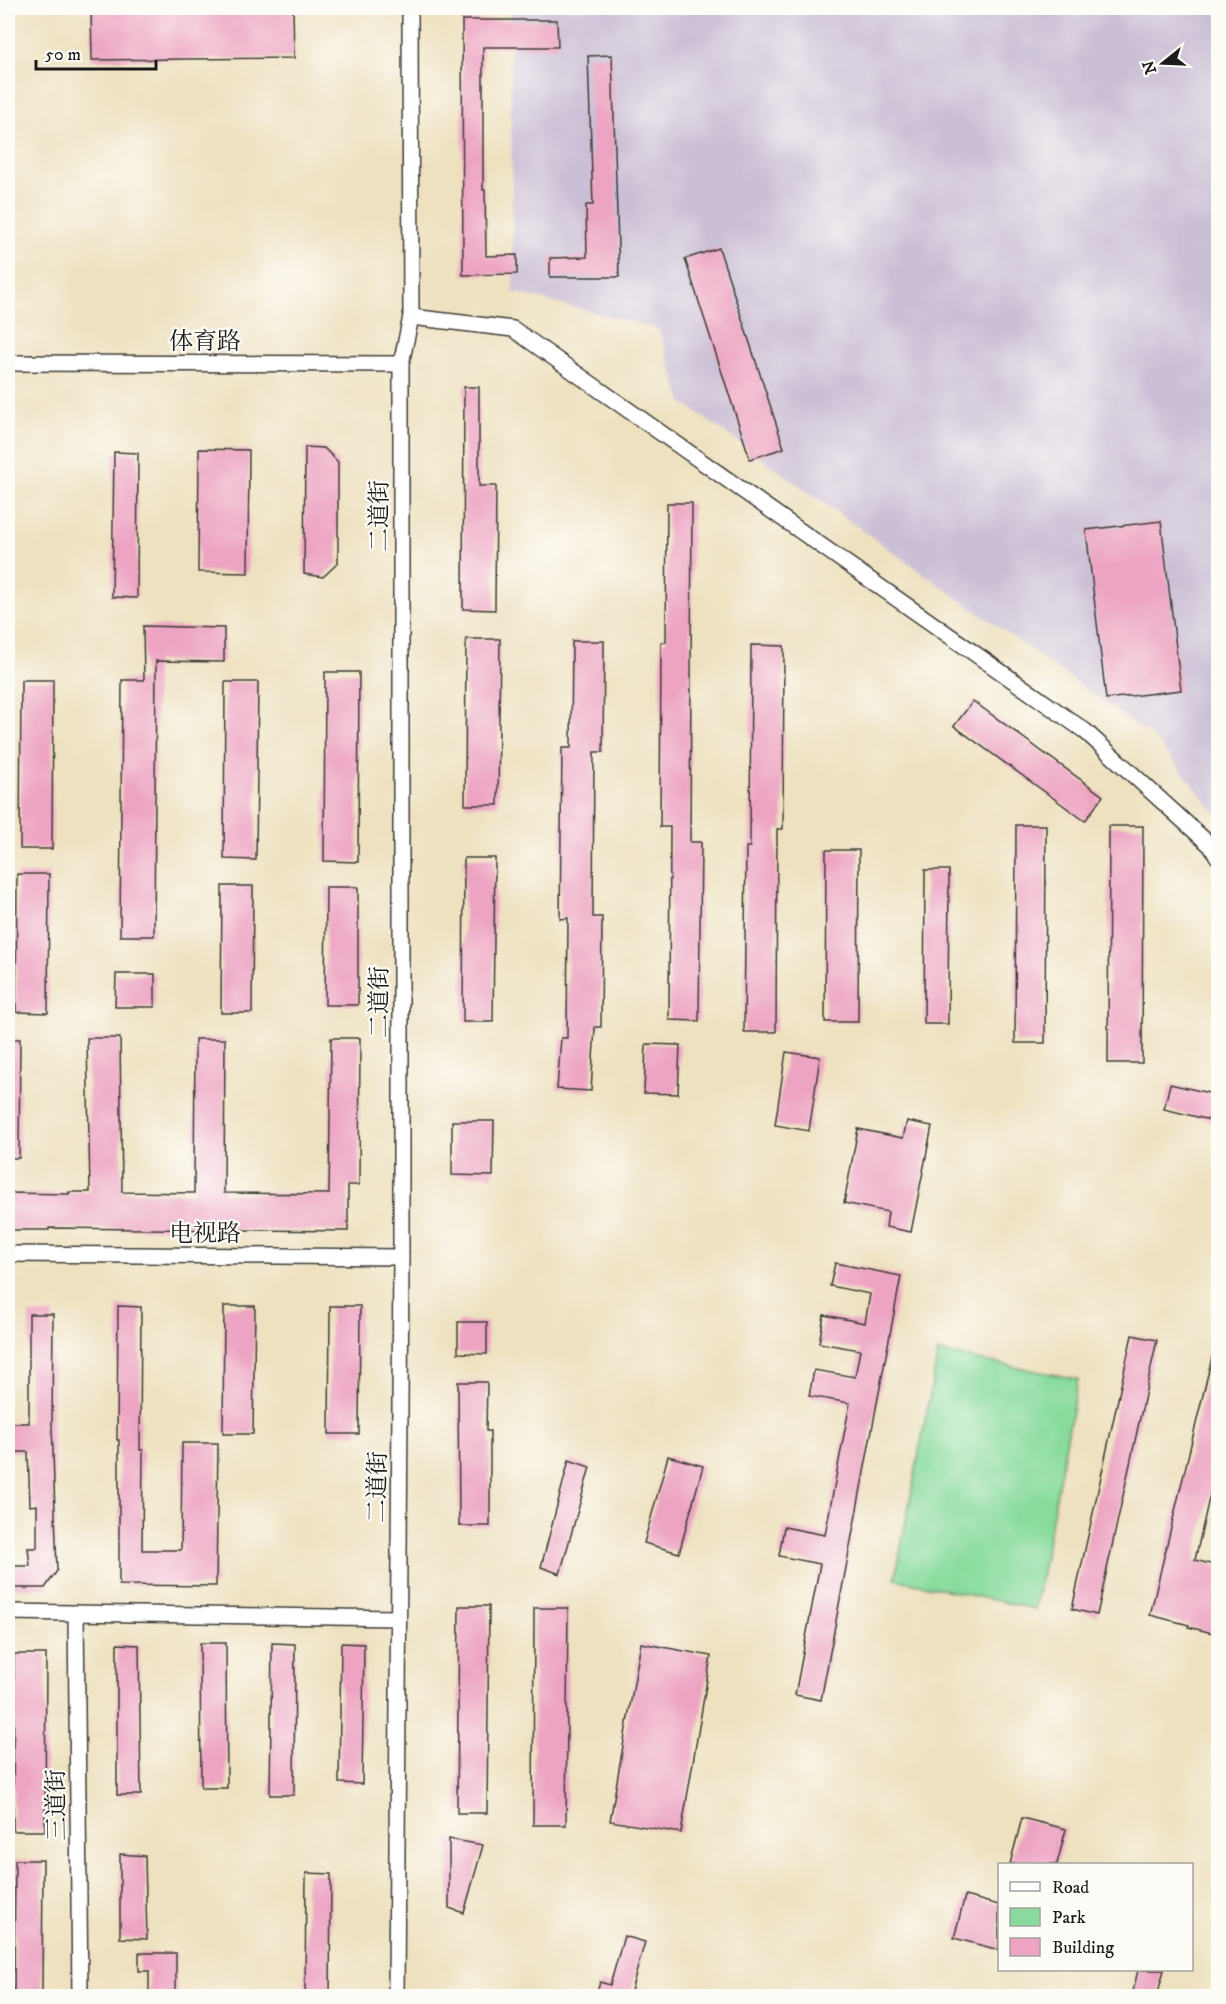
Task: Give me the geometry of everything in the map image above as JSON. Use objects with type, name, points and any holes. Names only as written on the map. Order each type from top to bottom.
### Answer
[{"type":"street","name":"二道街","points":[[396,1996],[402,1257],[401,364],[411,316],[410,8]]},
{"type":"street","points":[[411,316],[513,328],[1085,731],[1209,845],[1218,857]]},
{"type":"street","name":"体育路","points":[[8,363],[401,364]]},
{"type":"street","name":"电视路","points":[[8,1254],[402,1257]]},
{"type":"street","points":[[8,1612],[398,1618]]},
{"type":"street","name":"三道街","points":[[76,1613],[80,1996]]},
{"type":"shaded area","points":[[510,8],[1218,8],[1218,815],[1152,736],[682,402],[659,329],[513,292]]},
{"type":"green space","points":[[938,1352],[1078,1379],[1035,1609],[895,1579]]},
{"type":"building","points":[[91,8],[293,8],[294,58],[92,60]]},
{"type":"building","points":[[462,20],[557,20],[558,47],[483,47],[483,190],[485,190],[486,256],[517,255],[517,274],[463,275]]},
{"type":"building","points":[[612,55],[619,277],[550,277],[550,258],[587,257],[586,205],[593,205],[588,56]]},
{"type":"building","points":[[719,248],[784,448],[750,459],[685,259]]},
{"type":"building","points":[[464,387],[479,387],[479,486],[496,486],[495,610],[463,609]]},
{"type":"building","points":[[305,447],[324,448],[338,462],[338,563],[323,577],[304,574]]},
{"type":"building","points":[[199,449],[249,450],[248,573],[198,572]]},
{"type":"building","points":[[114,452],[138,453],[137,598],[112,597]]},
{"type":"building","points":[[667,503],[692,503],[690,842],[701,842],[699,1021],[669,1020],[670,827],[660,827],[661,642],[666,642]]},
{"type":"building","points":[[1161,521],[1181,690],[1106,699],[1086,530]]},
{"type":"building","points":[[143,626],[224,628],[224,662],[156,661],[154,936],[120,936],[122,680],[144,680]]},
{"type":"building","points":[[466,639],[500,639],[498,805],[465,805]]},
{"type":"building","points":[[572,641],[604,641],[603,752],[594,752],[593,917],[602,917],[601,1027],[595,1027],[591,1091],[557,1089],[561,1038],[567,1038],[568,918],[560,919],[562,748],[571,748]]},
{"type":"building","points":[[751,645],[784,646],[783,829],[777,829],[776,1032],[744,1032],[746,847],[750,847]]},
{"type":"building","points":[[325,672],[359,672],[358,862],[324,861]]},
{"type":"building","points":[[21,680],[53,680],[52,849],[20,849]]},
{"type":"building","points":[[225,682],[258,682],[256,860],[224,859]]},
{"type":"building","points":[[973,701],[1103,796],[1085,821],[954,726]]},
{"type":"building","points":[[1016,825],[1046,825],[1045,1043],[1015,1043]]},
{"type":"building","points":[[1109,826],[1143,826],[1142,1063],[1108,1063]]},
{"type":"building","points":[[826,850],[859,850],[858,1022],[825,1022]]},
{"type":"building","points":[[464,858],[495,858],[493,1022],[463,1022]]},
{"type":"building","points":[[925,870],[949,870],[948,1024],[924,1024]]},
{"type":"building","points":[[17,874],[49,874],[48,1013],[16,1012]]},
{"type":"building","points":[[222,886],[253,886],[252,1013],[221,1013]]},
{"type":"building","points":[[326,887],[358,887],[358,1005],[325,1005]]},
{"type":"building","points":[[116,974],[155,974],[155,1007],[115,1007]]},
{"type":"building","points":[[87,1038],[120,1038],[122,1192],[194,1193],[195,1039],[225,1039],[224,1193],[329,1194],[331,1038],[360,1038],[359,1185],[348,1185],[348,1231],[49,1228],[49,1230],[8,1230],[8,1193],[90,1192]]},
{"type":"building","points":[[8,1039],[20,1039],[19,1158],[8,1158]]},
{"type":"building","points":[[646,1044],[680,1045],[678,1094],[644,1093]]},
{"type":"building","points":[[786,1052],[820,1057],[809,1131],[775,1125]]},
{"type":"building","points":[[1170,1084],[1218,1095],[1218,1122],[1164,1109]]},
{"type":"building","points":[[452,1121],[494,1121],[493,1176],[452,1175]]},
{"type":"building","points":[[907,1121],[932,1126],[911,1232],[886,1227],[888,1212],[844,1203],[858,1129],[903,1138]]},
{"type":"building","points":[[835,1263],[901,1276],[821,1700],[795,1695],[820,1564],[779,1556],[784,1527],[825,1535],[850,1403],[809,1396],[814,1370],[855,1377],[860,1350],[819,1343],[824,1315],[865,1323],[870,1294],[830,1286]]},
{"type":"building","points":[[118,1306],[141,1307],[142,1550],[181,1550],[182,1443],[218,1443],[216,1586],[119,1585]]},
{"type":"building","points":[[224,1306],[255,1306],[253,1434],[223,1434]]},
{"type":"building","points":[[330,1306],[360,1306],[359,1434],[329,1434]]},
{"type":"building","points":[[29,1314],[53,1314],[52,1423],[57,1571],[45,1588],[8,1588],[8,1566],[30,1566],[28,1548],[37,1548],[37,1505],[30,1506],[28,1452],[8,1452],[8,1423],[29,1423]]},
{"type":"building","points":[[458,1322],[487,1322],[487,1354],[458,1353]]},
{"type":"building","points":[[1132,1335],[1157,1340],[1097,1615],[1072,1609]]},
{"type":"building","points":[[1214,1349],[1218,1350],[1218,1459],[1195,1560],[1218,1566],[1218,1611],[1213,1633],[1150,1615]]},
{"type":"building","points":[[458,1382],[487,1382],[486,1431],[490,1431],[490,1526],[459,1526]]},
{"type":"building","points":[[668,1456],[703,1466],[679,1553],[644,1543]]},
{"type":"building","points":[[569,1460],[590,1467],[560,1574],[541,1567]]},
{"type":"building","points":[[459,1606],[489,1606],[487,1813],[457,1813]]},
{"type":"building","points":[[534,1608],[568,1608],[566,1825],[533,1825]]},
{"type":"building","points":[[200,1643],[226,1643],[227,1788],[201,1788]]},
{"type":"building","points":[[272,1643],[295,1644],[294,1795],[270,1795]]},
{"type":"building","points":[[341,1643],[364,1644],[362,1784],[339,1783]]},
{"type":"building","points":[[641,1643],[711,1656],[681,1833],[610,1821]]},
{"type":"building","points":[[117,1644],[139,1645],[141,1795],[117,1795]]},
{"type":"building","points":[[14,1654],[46,1654],[45,1831],[13,1831]]},
{"type":"building","points":[[1022,1818],[1066,1829],[1057,1863],[1010,1863]]},
{"type":"building","points":[[449,1839],[483,1845],[464,1913],[449,1908]]},
{"type":"building","points":[[120,1854],[145,1856],[147,1939],[120,1938]]},
{"type":"building","points":[[15,1860],[43,1860],[42,1996],[14,1996]]},
{"type":"building","points":[[306,1873],[331,1874],[330,1996],[305,1996]]},
{"type":"building","points":[[965,1896],[998,1905],[998,1950],[954,1938]]},
{"type":"building","points":[[624,1936],[645,1942],[631,1991],[637,1993],[637,1996],[596,1996],[600,1982],[610,1985]]},
{"type":"building","points":[[139,1953],[176,1953],[176,1996],[149,1996],[149,1971],[139,1971]]},
{"type":"building","points":[[1138,1971],[1164,1971],[1157,1996],[1132,1996]]}]
